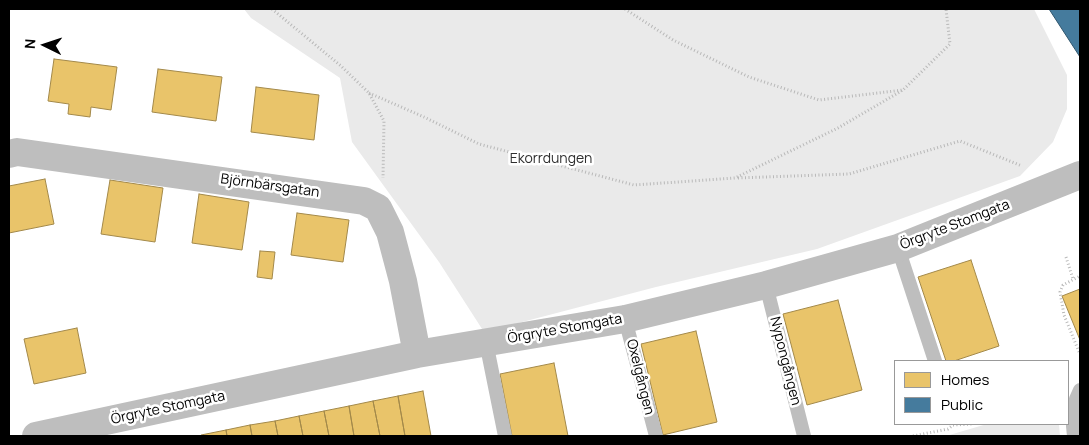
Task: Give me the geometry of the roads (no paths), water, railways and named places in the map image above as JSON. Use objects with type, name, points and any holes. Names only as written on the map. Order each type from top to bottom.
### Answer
[{"type":"street","name":"Björnbärsgatan","points":[[9,154],[17,152],[364,201],[378,208],[390,232],[403,281],[417,354]]},
{"type":"street","name":"Örgryte Stomgata","points":[[36,436],[417,354],[625,319],[766,285],[898,248],[1071,178]]},
{"type":"lane","points":[[898,248],[934,360]]},
{"type":"lane","name":"Nypongången","points":[[766,285],[804,436]]},
{"type":"lane","name":"Oxelgången","points":[[625,319],[656,436]]},
{"type":"lane","points":[[486,342],[505,436]]},
{"type":"lane","points":[[1074,436],[1073,426],[1076,399],[1080,390]]},
{"type":"park label","name":"Ekorrdungen","points":[[551,159]]}]
